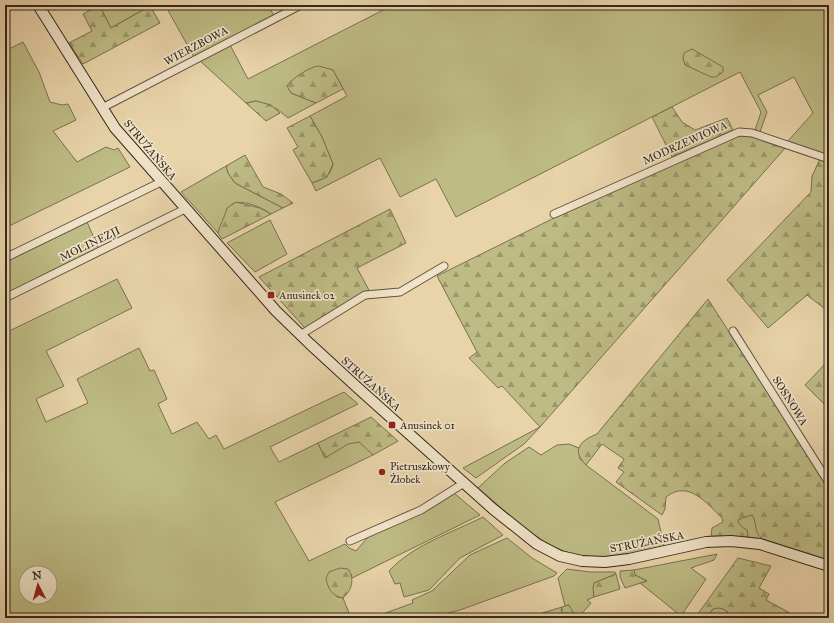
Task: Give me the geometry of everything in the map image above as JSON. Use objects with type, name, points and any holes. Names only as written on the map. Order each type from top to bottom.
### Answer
[{"type":"main road","name":"STRUŻAŃSKA","points":[[38,5],[115,128],[185,209],[300,335],[515,528],[537,544],[560,556],[582,561],[605,562],[629,559],[706,542],[731,541],[760,544],[829,566]]},
{"type":"street","name":"WIERZBOWA","points":[[102,108],[300,5]]},
{"type":"street","name":"MODRZEWIOWA","points":[[554,214],[738,132],[752,133],[829,158]]},
{"type":"street","points":[[5,258],[161,182]]},
{"type":"street","name":"MOLINEZJI","points":[[5,298],[185,209]]},
{"type":"street","points":[[300,335],[366,295],[400,292],[444,266]]},
{"type":"street","name":"SOSNOWA","points":[[733,331],[829,483]]},
{"type":"street","points":[[350,541],[421,510],[464,483]]},
{"type":"green space","points":[[99,5],[149,5],[150,6],[111,28]]},
{"type":"green space","points":[[99,5],[111,28],[150,6],[160,23],[83,64],[69,43],[92,31],[83,14]]},
{"type":"green space","points":[[165,5],[268,5],[274,16],[194,57]]},
{"type":"green space","points":[[393,5],[829,5],[829,157],[788,141],[813,113],[794,77],[758,95],[767,112],[760,132],[755,130],[761,112],[740,72],[456,217],[436,179],[400,197],[380,158],[316,191],[312,183],[326,177],[333,164],[322,137],[310,116],[347,96],[333,70],[324,68],[309,69],[290,82],[291,93],[316,103],[288,118],[277,109],[256,101],[246,103],[199,60],[230,45],[248,79]]},
{"type":"green space","points":[[23,42],[39,72],[50,102],[62,105],[68,104],[76,120],[53,131],[77,162],[106,147],[114,150],[118,148],[130,167],[5,228],[5,51]]},
{"type":"green space","points":[[692,49],[723,67],[723,72],[716,77],[711,77],[685,65],[683,58],[684,53]]},
{"type":"green space","points":[[319,66],[333,70],[343,89],[316,103],[291,93],[287,86],[289,83],[306,70]]},
{"type":"green space","points":[[256,101],[271,105],[280,113],[266,121],[246,103]]},
{"type":"green space","points":[[672,107],[682,122],[695,130],[727,118],[733,130],[672,157],[652,117]]},
{"type":"green space","points":[[310,116],[322,137],[333,164],[327,177],[312,183],[293,150],[298,147],[287,128]]},
{"type":"green space","points":[[742,133],[786,147],[540,427],[502,386],[498,388],[469,358],[477,352],[437,276],[552,219]]},
{"type":"green space","points":[[245,155],[263,187],[281,194],[293,203],[283,208],[235,183],[228,173],[226,166]]},
{"type":"green space","points":[[820,159],[829,162],[829,312],[807,295],[768,328],[727,280],[811,192],[812,176]]},
{"type":"green space","points":[[226,166],[228,173],[235,183],[283,208],[271,214],[257,206],[247,203],[241,202],[232,204],[218,233],[181,192]]},
{"type":"green space","points":[[236,202],[260,208],[271,214],[222,239],[218,233],[227,208]]},
{"type":"green space","points":[[390,209],[406,243],[357,268],[370,292],[305,328],[259,277]]},
{"type":"green space","points":[[270,220],[287,254],[255,272],[227,243]]},
{"type":"green space","points":[[87,222],[99,249],[5,295],[5,262]]},
{"type":"green space","points":[[117,279],[132,308],[46,351],[64,386],[36,399],[46,422],[88,403],[77,379],[139,348],[150,371],[154,370],[167,399],[158,404],[172,434],[197,422],[209,439],[216,435],[224,449],[344,392],[358,404],[270,447],[279,462],[318,443],[325,458],[346,444],[355,441],[363,444],[373,455],[275,502],[309,561],[345,544],[349,548],[356,551],[369,536],[454,493],[480,515],[352,578],[351,574],[337,597],[343,598],[351,618],[5,618],[5,333]]},
{"type":"green space","points":[[708,299],[829,489],[829,560],[764,540],[757,532],[752,515],[739,519],[738,522],[747,530],[748,537],[711,536],[712,528],[723,522],[722,518],[704,500],[690,492],[674,492],[666,497],[665,509],[662,515],[616,482],[624,472],[618,468],[624,459],[602,444],[586,465],[581,460],[578,450],[582,443],[597,434]]},
{"type":"green space","points":[[829,360],[829,409],[805,385]]},
{"type":"green space","points":[[371,417],[398,441],[373,455],[359,442],[348,444],[325,458],[318,443]]},
{"type":"green space","points":[[540,427],[524,444],[476,478],[463,468]]},
{"type":"green space","points":[[569,444],[579,448],[580,459],[586,465],[658,519],[664,546],[629,554],[605,557],[581,556],[570,553],[545,542],[533,534],[478,488],[505,463],[529,447],[541,455],[557,445]]},
{"type":"green space","points":[[752,515],[754,518],[762,539],[748,537],[747,530],[742,528],[738,522],[739,519]]},
{"type":"green space","points":[[483,517],[503,535],[460,558],[429,590],[404,597],[400,583],[395,584],[389,571],[409,554],[421,547]]},
{"type":"green space","points":[[507,538],[532,558],[557,573],[554,576],[460,610],[428,618],[372,618],[413,603],[412,600],[432,591],[470,555]]},
{"type":"green space","points":[[717,554],[714,560],[691,568],[706,579],[681,616],[640,583],[647,581],[635,575],[634,570]]},
{"type":"green space","points":[[738,558],[771,566],[759,588],[769,594],[766,600],[790,613],[785,618],[733,618],[727,611],[716,608],[713,609],[706,618],[695,618]]},
{"type":"green space","points":[[340,568],[348,569],[352,580],[349,592],[343,598],[333,594],[326,578],[329,572]]},
{"type":"green space","points":[[567,569],[590,572],[615,572],[616,574],[594,583],[594,597],[587,600],[591,603],[578,618],[526,618],[562,607],[561,611],[569,605],[565,606],[558,578]]},
{"type":"green space","points":[[634,570],[635,575],[647,581],[625,588],[620,577],[620,571]]},
{"type":"green space","points":[[616,574],[620,589],[594,597],[594,583]]},
{"type":"green space","points":[[569,605],[575,616],[564,617],[562,614],[562,607]]},
{"type":"green space","points":[[718,607],[724,609],[733,618],[706,618],[713,609]]},
{"type":"place","name":"Anusinek 02","points":[[271,295]]},
{"type":"place","name":"Anusinek 01","points":[[392,425]]},
{"type":"place","name":"Pietruszkowy Żłobek","points":[[382,472]]}]
